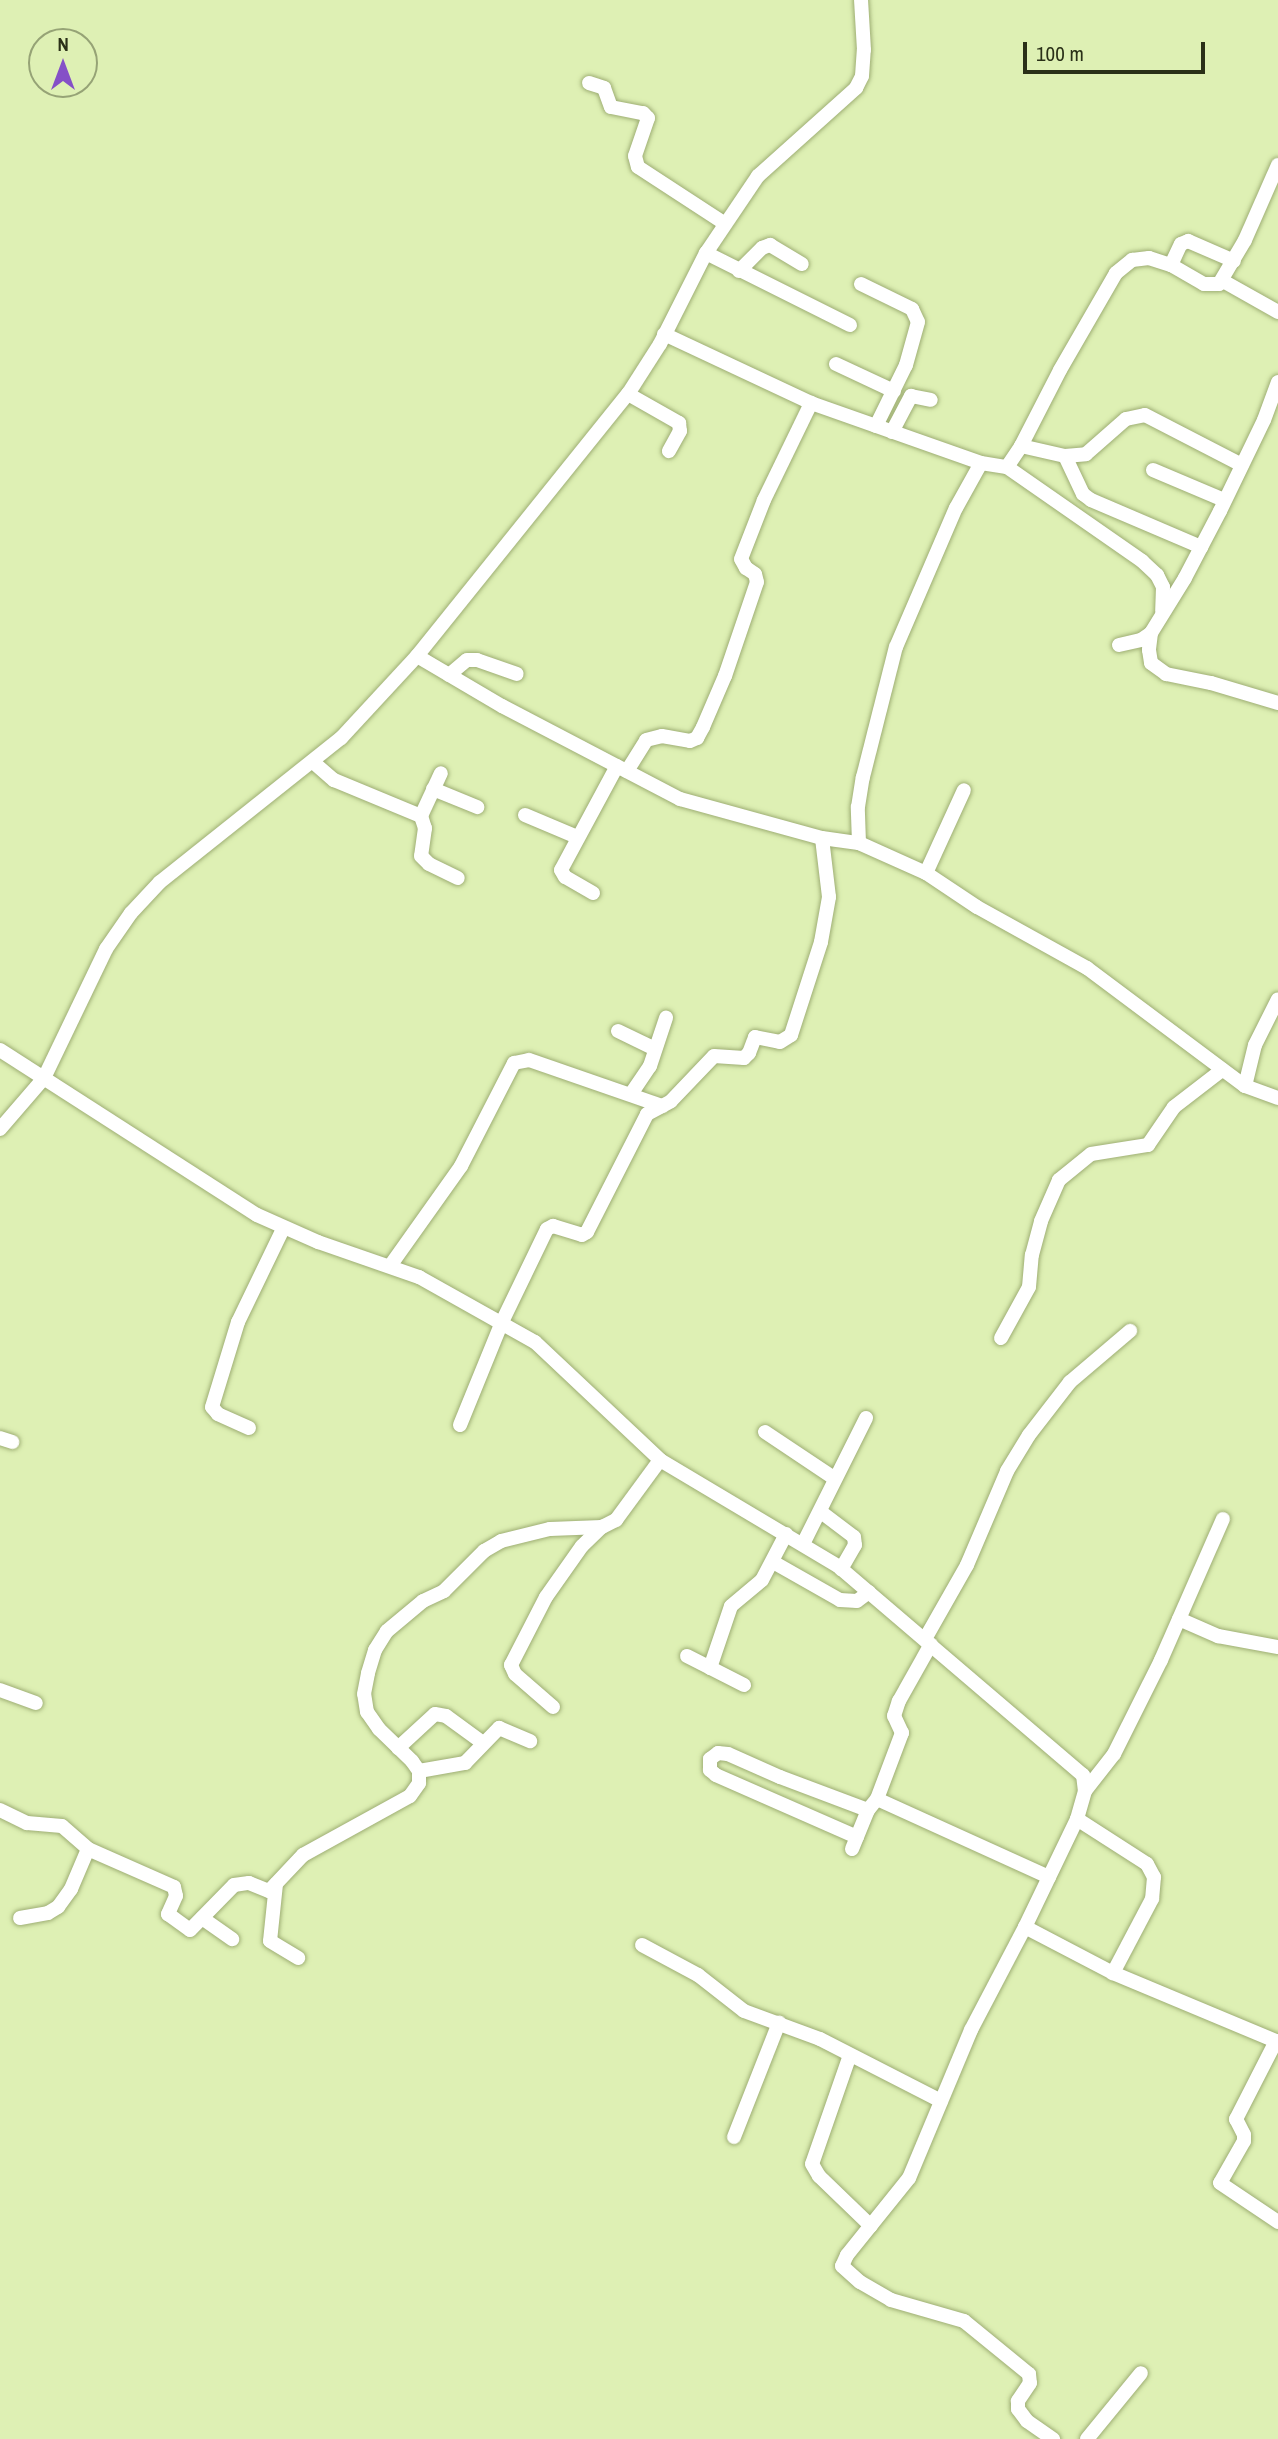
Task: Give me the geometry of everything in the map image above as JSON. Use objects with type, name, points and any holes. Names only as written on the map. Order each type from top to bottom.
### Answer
[{"type":"street","points":[[0,1129],[44,1079],[106,949],[131,913],[160,882],[341,738],[416,656],[628,394],[664,334],[706,253],[758,176],[856,88],[862,76],[864,50],[861,0]]},
{"type":"street","points":[[589,83],[604,89],[611,107],[643,113],[648,118],[635,156],[638,167],[724,223]]},
{"type":"street","points":[[1007,467],[1116,273],[1140,258],[1171,265],[1204,284],[1212,285],[1223,281],[1278,165]]},
{"type":"street","points":[[1171,265],[1181,244],[1188,241],[1234,261]]},
{"type":"street","points":[[739,271],[762,248],[771,245],[802,264]]},
{"type":"street","points":[[706,253],[850,325]]},
{"type":"street","points":[[1223,281],[1278,312]]},
{"type":"street","points":[[861,284],[912,309],[918,322],[906,365],[876,426]]},
{"type":"street","points":[[664,334],[811,403],[981,463],[1007,467],[1142,561],[1157,575],[1164,594],[1162,612]]},
{"type":"street","points":[[836,364],[894,391]]},
{"type":"street","points":[[1119,645],[1141,640],[1151,632],[1201,547],[1242,465],[1272,416],[1278,382]]},
{"type":"street","points":[[628,394],[679,423],[680,431],[669,451]]},
{"type":"street","points":[[892,432],[911,396],[931,400]]},
{"type":"street","points":[[593,893],[565,877],[561,870],[577,837],[622,768],[646,740],[662,736],[690,740],[697,738],[703,727],[725,676],[757,582],[755,575],[746,568],[741,559],[764,500],[811,403]]},
{"type":"street","points":[[1021,446],[1065,456],[1086,454],[1126,419],[1145,415],[1242,465]]},
{"type":"street","points":[[1065,456],[1083,494],[1091,500],[1201,547]]},
{"type":"street","points":[[859,843],[858,807],[863,777],[896,647],[956,508],[981,463]]},
{"type":"street","points":[[1153,470],[1224,500]]},
{"type":"street","points":[[1151,632],[1151,663],[1156,669],[1166,674],[1211,683],[1278,703]]},
{"type":"street","points":[[416,656],[680,799],[822,838],[859,843],[926,873],[977,907],[1087,968],[1245,1086],[1278,1098]]},
{"type":"street","points":[[449,675],[467,660],[477,660],[517,674]]},
{"type":"street","points":[[313,762],[334,780],[421,816]]},
{"type":"street","points":[[441,773],[421,816],[425,828],[421,856],[429,864],[458,878]]},
{"type":"street","points":[[433,789],[477,807]]},
{"type":"street","points":[[926,873],[964,790]]},
{"type":"street","points":[[525,815],[577,837]]},
{"type":"street","points":[[460,1425],[502,1322],[547,1229],[553,1226],[582,1235],[587,1232],[647,1114],[671,1101],[714,1056],[744,1058],[750,1053],[755,1037],[780,1042],[792,1035],[821,942],[829,897],[822,838]]},
{"type":"street","points":[[1245,1086],[1255,1045],[1278,999]]},
{"type":"street","points":[[631,1094],[650,1066],[666,1018]]},
{"type":"street","points":[[618,1031],[655,1048]]},
{"type":"street","points":[[0,1050],[284,1228],[390,1265],[462,1299],[535,1342],[565,1367],[660,1460],[841,1569],[1080,1770],[1084,1791],[1077,1819],[1025,1927],[971,2029],[909,2178],[842,2264],[844,2271],[891,2300],[964,2321],[1029,2374],[1030,2383],[1018,2401],[1018,2409],[1027,2421],[1053,2439]]},
{"type":"street","points":[[390,1265],[461,1166],[513,1063],[530,1060],[662,1106]]},
{"type":"street","points":[[1001,1338],[1029,1287],[1032,1255],[1041,1222],[1059,1180],[1091,1154],[1147,1144],[1174,1107],[1223,1070]]},
{"type":"street","points":[[249,1428],[218,1414],[212,1407],[238,1322],[284,1228]]},
{"type":"street","points":[[1049,1877],[872,1804],[728,1754],[718,1753],[710,1759],[710,1770],[716,1775],[855,1843],[872,1804],[902,1733],[894,1716],[899,1701],[967,1565],[1007,1471],[1029,1435],[1070,1382],[1130,1331]]},
{"type":"street","points":[[803,1544],[866,1418]]},
{"type":"street","points":[[765,1432],[834,1478]]},
{"type":"street","points":[[553,1707],[515,1674],[510,1665],[546,1597],[582,1546],[627,1508],[660,1460]]},
{"type":"street","points":[[821,1512],[854,1537],[855,1545],[841,1569]]},
{"type":"street","points":[[1084,1791],[1114,1754],[1179,1619],[1223,1519]]},
{"type":"street","points":[[0,1810],[27,1823],[61,1826],[88,1849],[174,1887],[176,1896],[167,1914],[190,1930],[234,1885],[249,1883],[267,1891],[303,1855],[410,1796],[419,1783],[419,1771],[367,1712],[365,1694],[374,1650],[387,1631],[423,1601],[444,1591],[484,1551],[501,1541],[550,1529],[602,1527]]},
{"type":"street","points":[[710,1668],[732,1606],[762,1580],[786,1534]]},
{"type":"street","points":[[773,1562],[840,1600],[858,1601],[869,1592]]},
{"type":"street","points":[[1179,1619],[1218,1636],[1278,1647]]},
{"type":"street","points":[[687,1656],[744,1685]]},
{"type":"street","points":[[0,1690],[36,1703]]},
{"type":"street","points":[[398,1748],[435,1714],[446,1716],[483,1743]]},
{"type":"street","points":[[419,1771],[465,1763],[499,1728],[530,1741]]},
{"type":"street","points":[[1077,1819],[1147,1864],[1154,1877],[1152,1899],[1113,1973]]},
{"type":"street","points":[[20,1918],[48,1913],[58,1907],[71,1889],[88,1849]]},
{"type":"street","points":[[276,1884],[270,1941],[298,1958]]},
{"type":"street","points":[[202,1918],[232,1938]]},
{"type":"street","points":[[1025,1927],[1113,1973],[1277,2042],[1236,2119],[1244,2141],[1220,2183],[1278,2222]]},
{"type":"street","points":[[642,1945],[698,1975],[737,2007],[850,2055],[941,2101]]},
{"type":"street","points":[[734,2137],[779,2023]]},
{"type":"street","points":[[850,2055],[813,2164],[819,2176],[871,2226]]},
{"type":"street","points":[[1087,2439],[1141,2373]]}]
